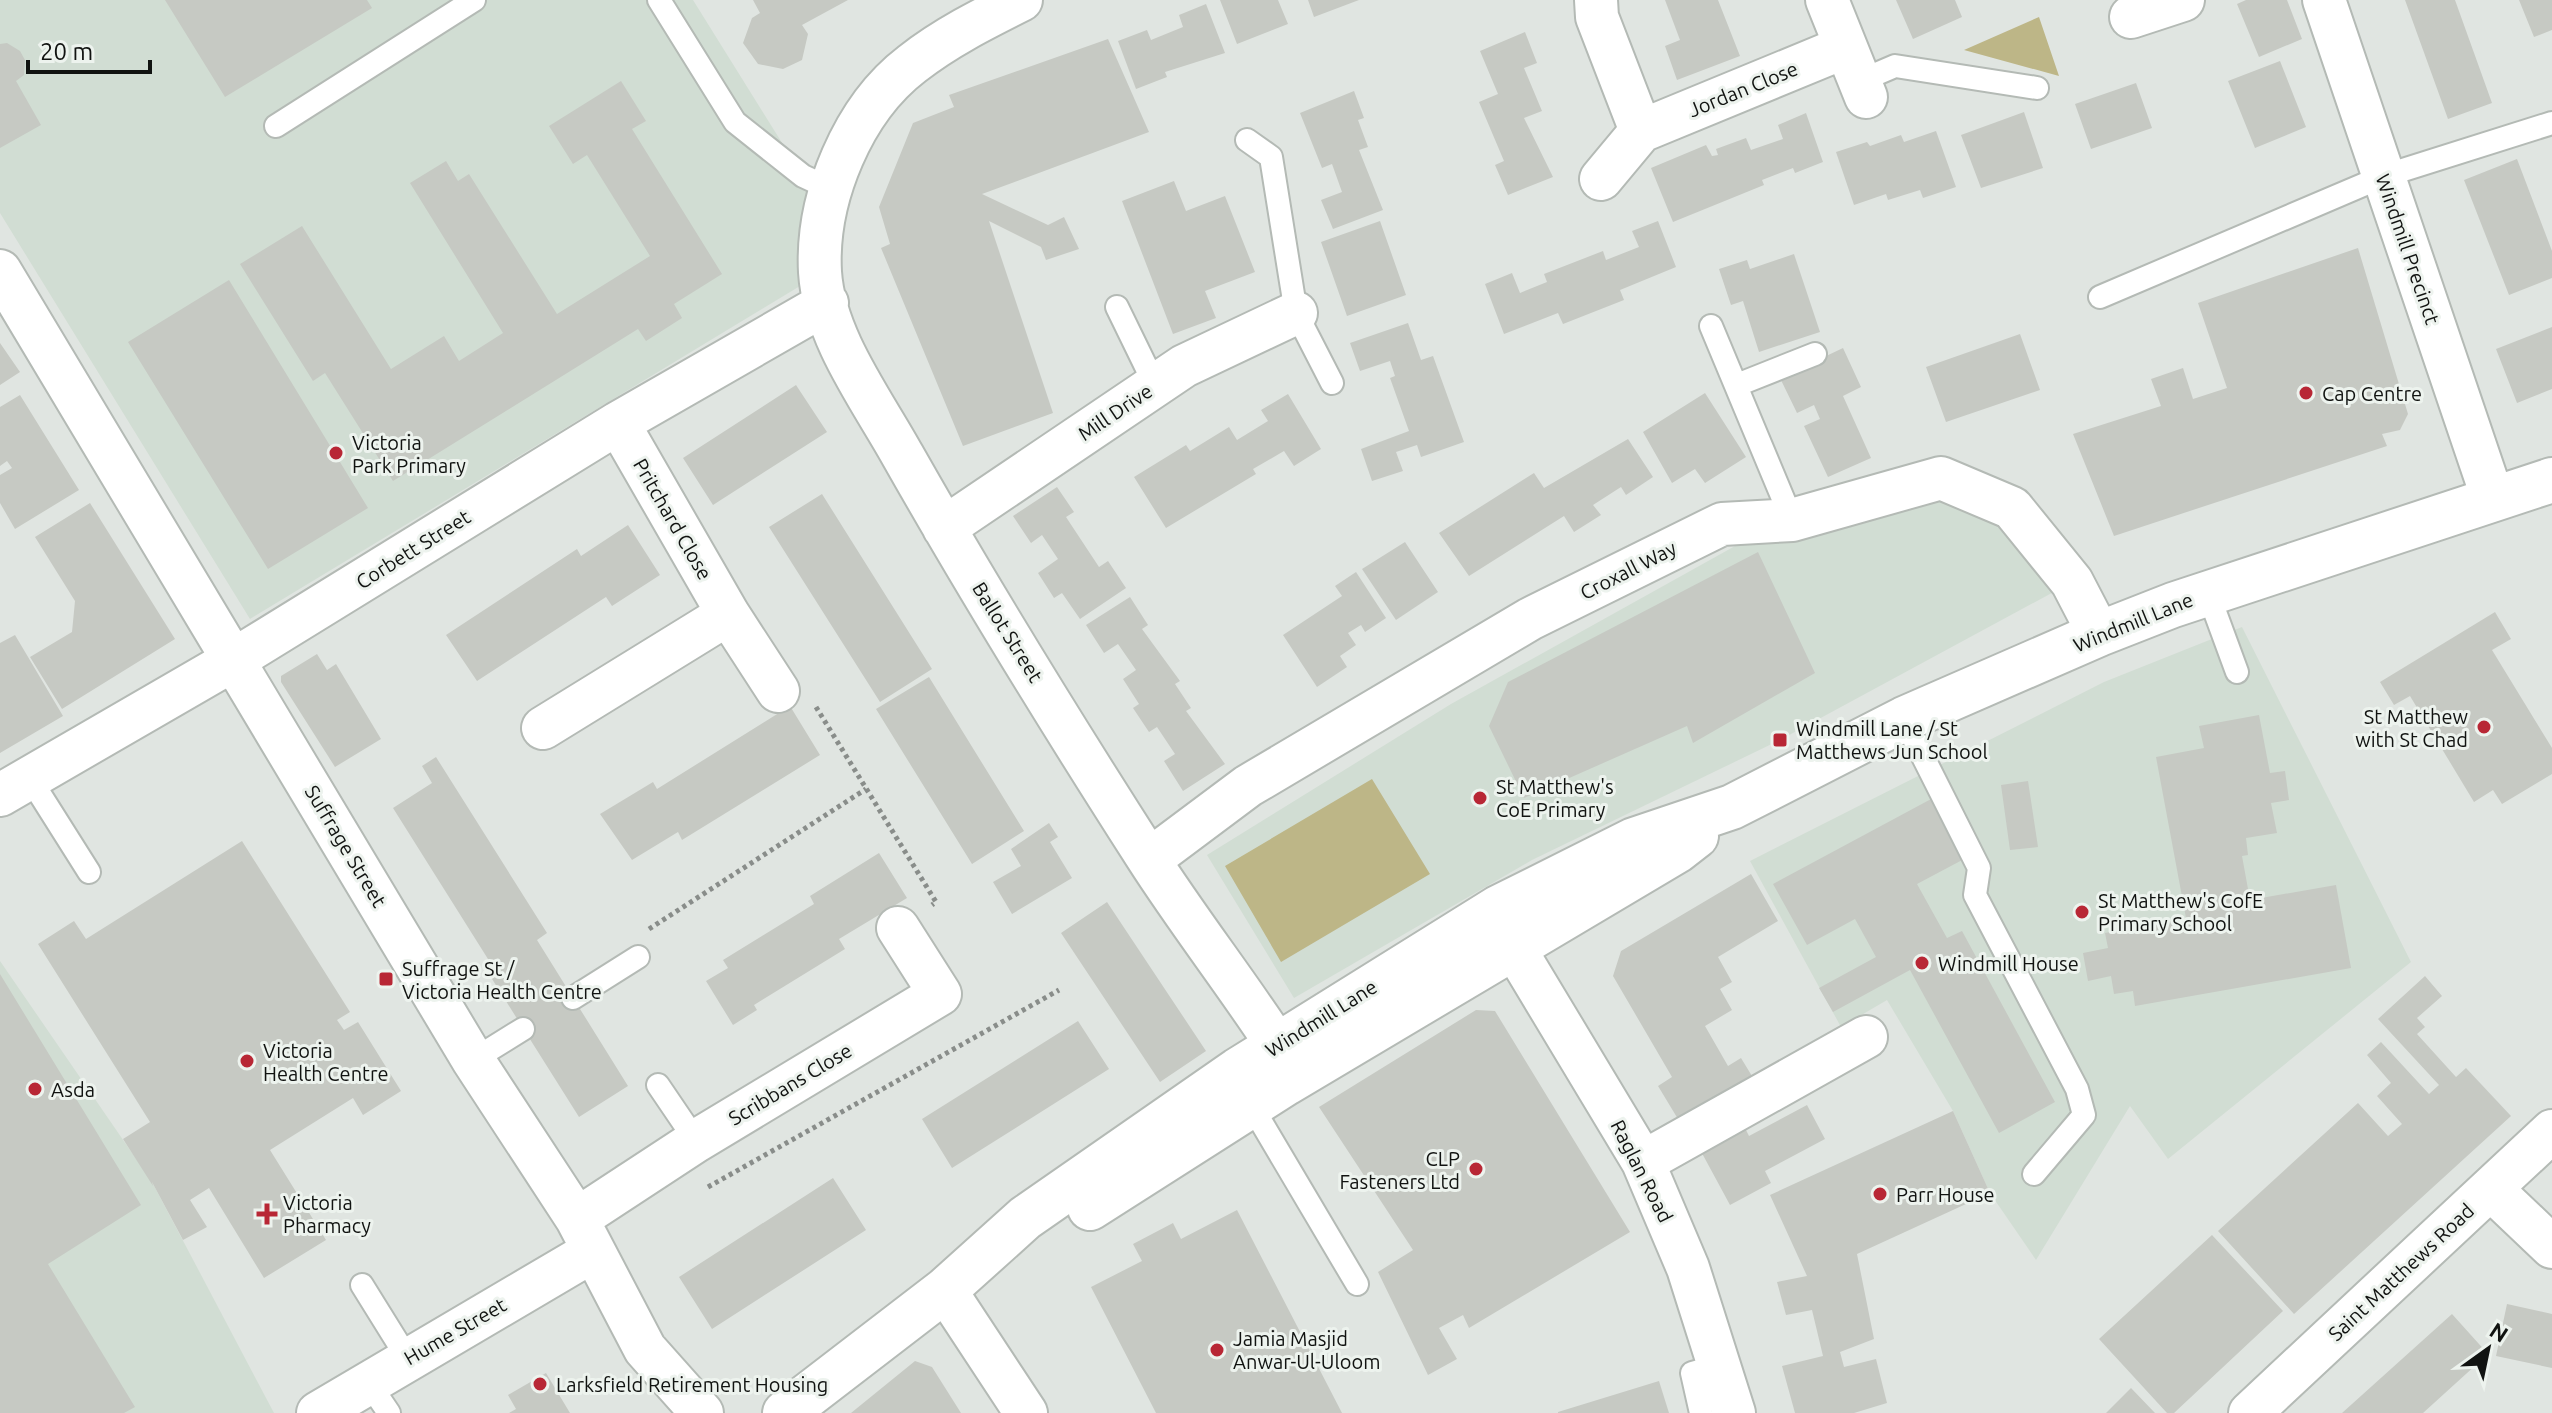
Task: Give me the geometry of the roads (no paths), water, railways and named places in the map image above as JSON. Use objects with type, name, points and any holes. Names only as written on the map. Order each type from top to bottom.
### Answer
[{"type":"main road","name":"Windmill Lane","points":[[785,1413],[945,1290],[1025,1218],[1277,1045],[1405,966],[1506,927],[1678,850],[1732,807],[1904,719],[2099,634],[2208,593],[2552,480]]},
{"type":"main road","name":"Windmill Lane","points":[[945,1290],[1044,1237],[1370,1033],[1506,927]]},
{"type":"street","name":"Ballot Street","points":[[1021,0],[953,35],[909,65],[877,98],[850,140],[831,189],[820,273],[827,303],[843,349],[944,528],[1149,860],[1277,1045]]},
{"type":"street","points":[[1596,0],[1597,17],[1641,131]]},
{"type":"street","points":[[1827,0],[1857,75]]},
{"type":"street","points":[[2131,17],[2183,0]]},
{"type":"street","name":"Windmill Precinct","points":[[2324,0],[2493,499]]},
{"type":"street","name":"Jordan Close","points":[[1601,179],[1641,131],[1857,75]]},
{"type":"street","name":"Suffrage Street","points":[[0,271],[473,1060],[585,1235],[645,1349],[702,1413]]},
{"type":"street","name":"Corbett Street","points":[[15,786],[235,659],[618,423],[827,303]]},
{"type":"street","name":"Mill Drive","points":[[944,528],[1184,366],[1296,313]]},
{"type":"street","name":"Pritchard Close","points":[[618,423],[728,614],[778,691]]},
{"type":"street","name":"Croxall Way","points":[[1149,860],[1248,786],[1530,619],[1722,524],[1792,520],[1941,478],[2012,508],[2072,582],[2099,634]]},
{"type":"street","points":[[543,728],[728,614]]},
{"type":"street","name":"Raglan Road","points":[[1506,927],[1643,1162],[1688,1268],[1734,1413]]},
{"type":"street","name":"Scribbans Close","points":[[585,1235],[696,1141],[940,994],[898,928]]},
{"type":"street","points":[[1262,1098],[1277,1045],[1290,1054],[1346,1024],[1370,1033]]},
{"type":"street","points":[[1643,1162],[1866,1037]]},
{"type":"street","name":"Saint Matthews Road","points":[[2250,1413],[2552,1131]]},
{"type":"street","points":[[2491,1189],[2552,1247]]},
{"type":"street","name":"Hume Street","points":[[318,1413],[379,1398],[408,1359],[585,1235]]},
{"type":"street","points":[[945,1290],[1026,1413]]},
{"type":"lane","points":[[276,126],[474,0]]},
{"type":"lane","points":[[659,0],[735,122],[803,176],[831,189]]},
{"type":"lane","points":[[1857,75],[1895,66],[2037,88]]},
{"type":"lane","points":[[2100,297],[2384,176],[2552,123]]},
{"type":"lane","points":[[1247,140],[1271,157],[1296,313],[1332,383]]},
{"type":"lane","points":[[1117,307],[1155,385]]},
{"type":"lane","points":[[1711,326],[1792,520]]},
{"type":"lane","points":[[1737,385],[1815,354]]},
{"type":"lane","points":[[2208,593],[2237,672]]},
{"type":"lane","points":[[1904,719],[1979,868],[1975,895],[2077,1089],[2084,1115],[2034,1174]]},
{"type":"lane","points":[[15,786],[89,872]]},
{"type":"lane","points":[[573,998],[638,957]]},
{"type":"lane","points":[[473,1060],[523,1029]]},
{"type":"lane","points":[[658,1085],[696,1141]]},
{"type":"lane","points":[[1262,1098],[1357,1284]]},
{"type":"lane","points":[[362,1285],[408,1359]]},
{"type":"lane","points":[[1701,1413],[1692,1373],[1720,1365]]},
{"type":"place","name":"Cap Centre","points":[[2306,393]]},
{"type":"place","name":"Victoria Park Primary","points":[[336,453]]},
{"type":"place","name":"St Matthew with St Chad","points":[[2484,727]]},
{"type":"place","name":"Windmill Lane / St Matthews Jun School","points":[[1780,740]]},
{"type":"place","name":"St Matthew's CoE Primary","points":[[1480,798]]},
{"type":"place","name":"St Matthew's CofE Primary School","points":[[2082,912]]},
{"type":"place","name":"Windmill House","points":[[1922,963]]},
{"type":"place","name":"Suffrage St / Victoria Health Centre","points":[[386,979]]},
{"type":"place","name":"Victoria Health Centre","points":[[247,1061]]},
{"type":"place","name":"Asda","points":[[35,1089]]},
{"type":"place","name":"CLP Fasteners Ltd","points":[[1476,1169]]},
{"type":"place","name":"Parr House","points":[[1880,1194]]},
{"type":"place","name":"Victoria Pharmacy","points":[[267,1214]]},
{"type":"place","name":"Jamia Masjid Anwar-Ul-Uloom","points":[[1217,1350]]},
{"type":"place","name":"Larksfield Retirement Housing","points":[[540,1384]]}]
